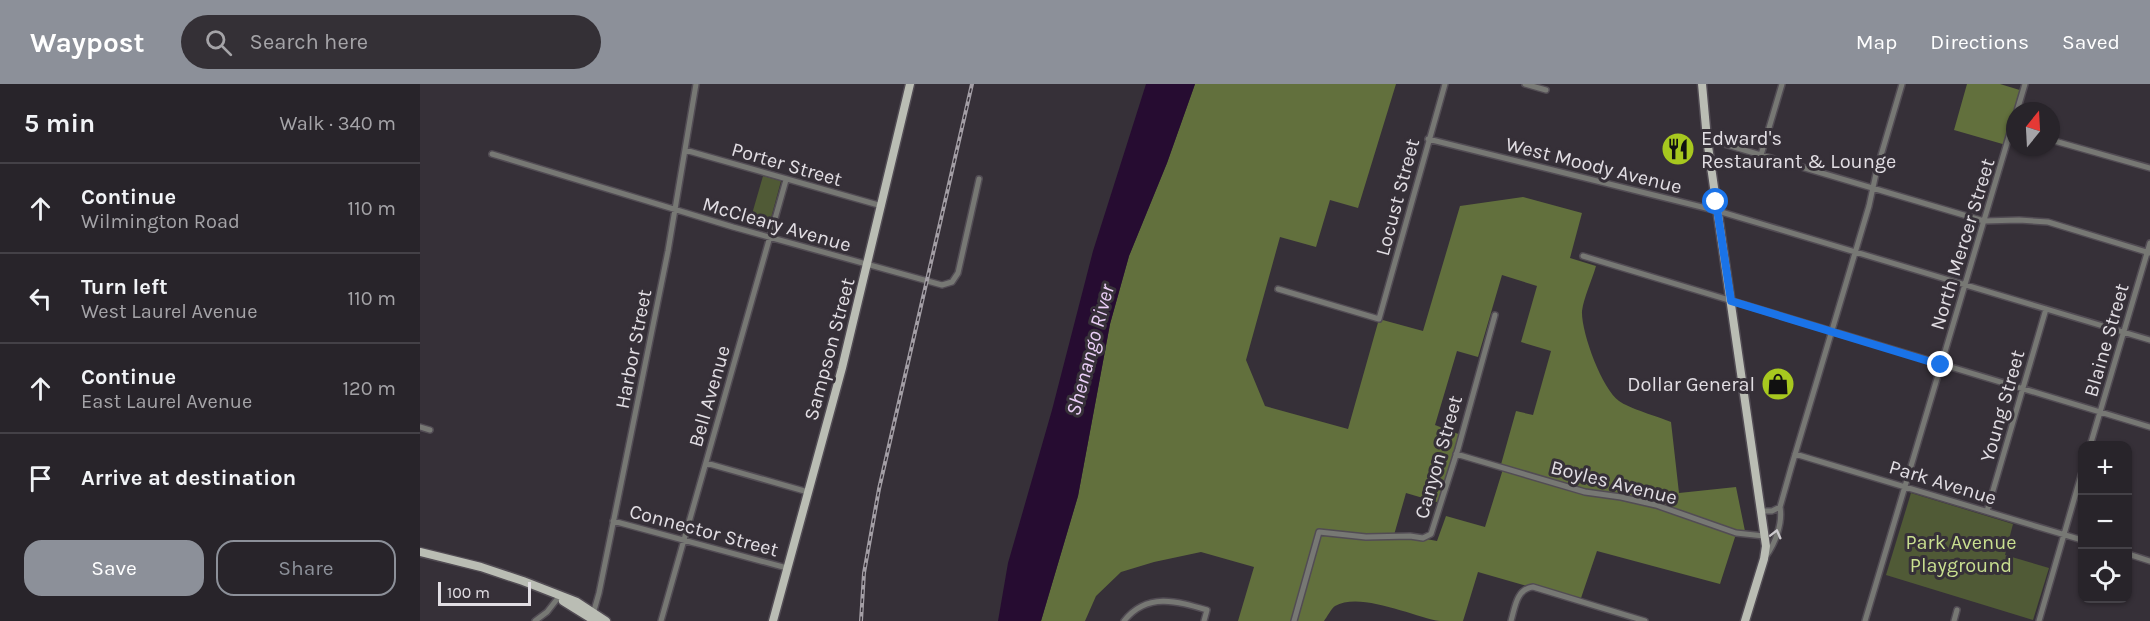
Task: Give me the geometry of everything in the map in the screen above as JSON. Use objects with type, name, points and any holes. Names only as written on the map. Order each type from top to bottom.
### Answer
[{"type":"main road","name":"Sampson Street","points":[[772,621],[868,266],[910,84]]},
{"type":"main road","points":[[1702,84],[1707,139],[1764,536],[1764,559],[1745,621]]},
{"type":"main road","points":[[420,552],[491,570],[577,602],[593,617]]},
{"type":"main road","points":[[544,590],[593,617],[606,621]]},
{"type":"street","name":"Harbor Street","points":[[593,617],[668,251],[696,84]]},
{"type":"street","name":"Locust Street","points":[[1278,289],[1379,319],[1445,84]]},
{"type":"street","points":[[1525,84],[1546,90]]},
{"type":"street","points":[[1761,155],[1782,84]]},
{"type":"street","points":[[1764,559],[1774,546],[1781,513],[1780,507],[1856,252],[1902,84]]},
{"type":"street","points":[[2019,102],[2025,84]]},
{"type":"street","points":[[1707,139],[1984,221],[2048,222],[2148,253]]},
{"type":"street","name":"West Moody Avenue","points":[[1428,140],[1718,211],[2150,340]]},
{"type":"street","points":[[2060,143],[2150,168]]},
{"type":"street","name":"Porter Street","points":[[685,150],[882,206]]},
{"type":"street","name":"North Mercer Street","points":[[1865,621],[2006,151]]},
{"type":"street","name":"McCleary Avenue","points":[[492,154],[770,238],[942,285],[952,282],[958,273],[979,179]]},
{"type":"street","name":"Bell Avenue","points":[[661,621],[786,180]]},
{"type":"street","name":"Blaine Street","points":[[2092,441],[2150,243]]},
{"type":"street","points":[[1583,256],[2150,427]]},
{"type":"street","name":"Young Street","points":[[1987,511],[2046,309]]},
{"type":"street","name":"Canyon Street","points":[[1294,621],[1319,532],[1366,537],[1397,535],[1426,538],[1431,534],[1495,315]]},
{"type":"street","points":[[420,427],[430,430]]},
{"type":"street","name":"Boyles Avenue","points":[[1456,454],[1585,492],[1656,505],[1736,534],[1764,536]]},
{"type":"street","name":"Park Avenue","points":[[1795,454],[2078,539]]},
{"type":"street","points":[[706,464],[808,492]]},
{"type":"street","points":[[2040,621],[2078,487]]},
{"type":"street","points":[[1761,511],[1772,511],[1780,507]]},
{"type":"street","name":"Connector Street","points":[[614,521],[787,568]]},
{"type":"street","points":[[2132,556],[2150,561]]},
{"type":"street","points":[[1511,621],[1519,594],[1525,588],[1533,587],[1626,618],[1645,621]]},
{"type":"street","points":[[535,621],[548,612],[558,598]]},
{"type":"street","points":[[1124,621],[1135,610],[1159,601],[1178,602],[1207,610],[1204,621]]},
{"type":"street","points":[[1954,621],[1957,610]]},
{"type":"green space","points":[[1195,84],[1396,84],[1358,208],[1330,200],[1316,247],[1280,237],[1246,360],[1265,406],[1348,429],[1379,319],[1423,331],[1460,206],[1523,197],[1582,213],[1570,258],[1596,266],[1582,311],[1589,346],[1606,385],[1612,395],[1623,404],[1671,422],[1679,493],[1736,487],[1746,536],[1736,534],[1720,584],[1597,551],[1580,601],[1478,572],[1463,621],[1429,619],[1387,606],[1358,601],[1335,606],[1324,621],[1238,621],[1254,567],[1201,552],[1121,572],[1096,596],[1085,621],[1041,621],[1078,496],[1110,324],[1129,256],[1167,163]],"holes":[[[1502,275],[1537,286],[1521,342],[1551,351],[1533,415],[1516,411],[1500,468],[1503,469],[1485,527],[1446,516],[1437,541],[1394,535],[1406,493],[1440,503],[1461,435],[1435,425],[1457,351],[1478,357]]]},
{"type":"green space","points":[[1967,84],[2000,84],[2023,91],[2020,102],[2006,102],[2006,145],[1954,130]]},
{"type":"green space","points":[[763,176],[781,181],[771,218],[752,214]]},
{"type":"green space","name":"Park Avenue Playground","points":[[1911,493],[2013,524],[2005,555],[2049,568],[2033,620],[1886,575]]},
{"type":"water","name":"Shenango River","points":[[1146,84],[1195,84],[1167,163],[1129,256],[1110,324],[1078,496],[1041,621],[998,621],[1008,563],[1052,410],[1093,251]]},
{"type":"railway","points":[[861,621],[864,573],[879,489],[972,84]]},
{"type":"place","name":"Edward's Restaurant & Lounge","points":[[1678,149]]},
{"type":"place","name":"Dollar General","points":[[1778,384]]},
{"type":"route","points":[[1716,202],[1731,301],[1941,365]]}]
